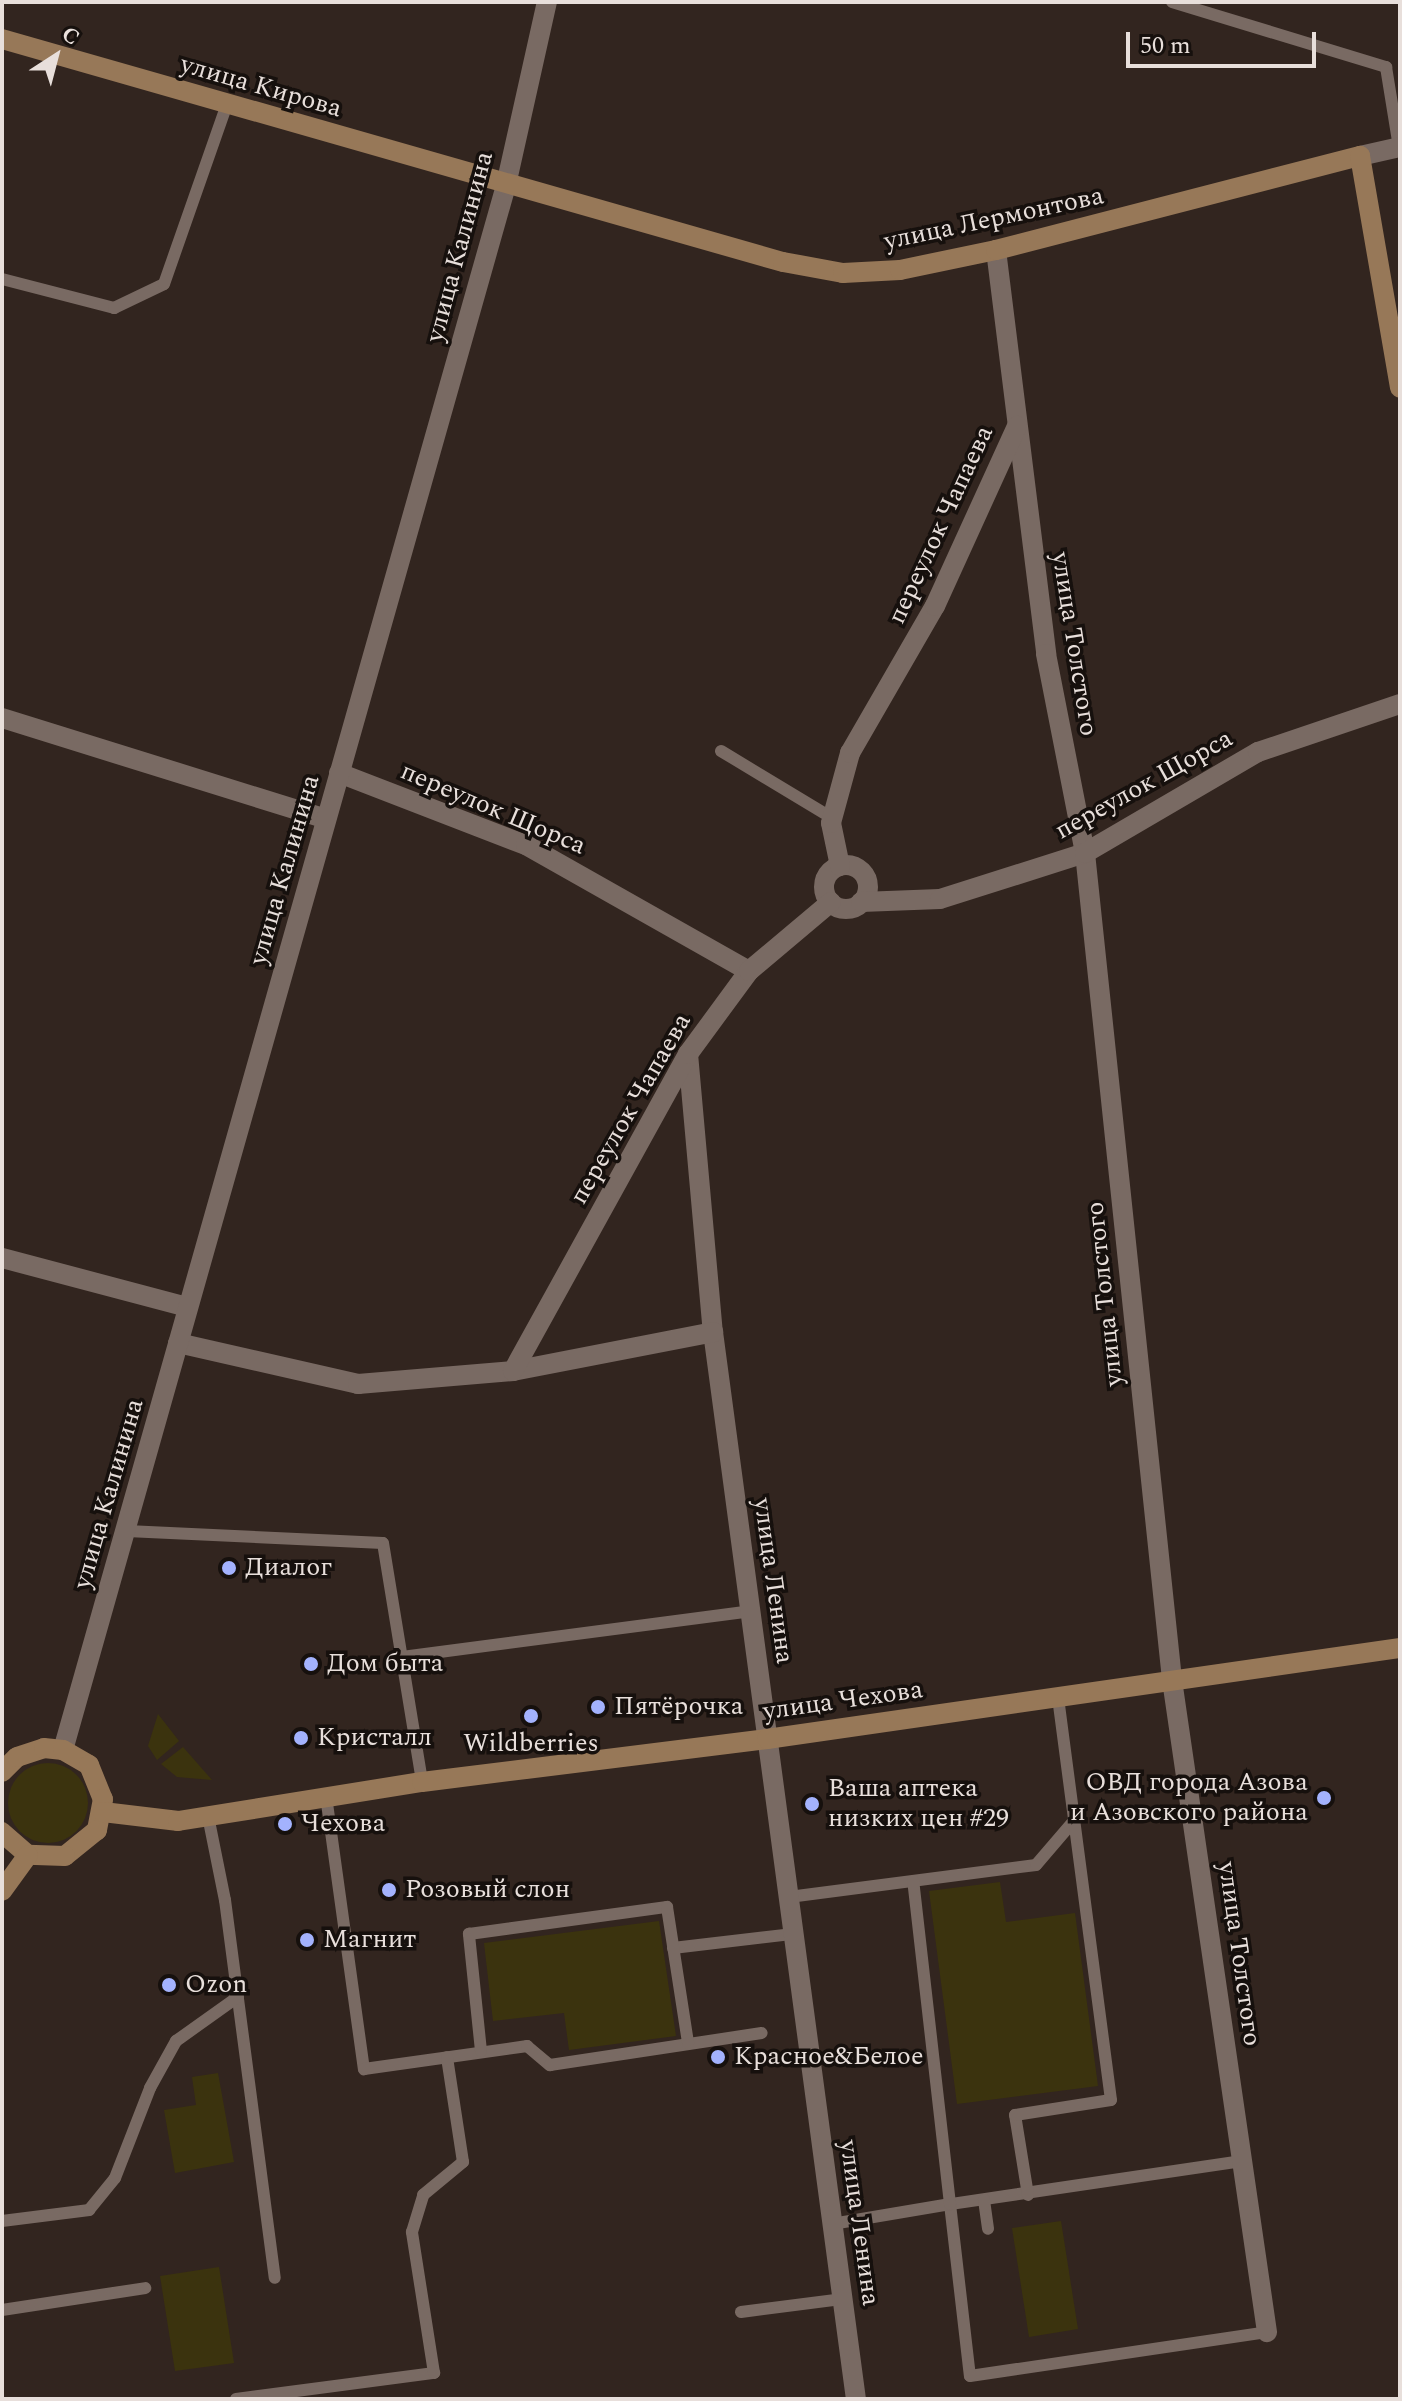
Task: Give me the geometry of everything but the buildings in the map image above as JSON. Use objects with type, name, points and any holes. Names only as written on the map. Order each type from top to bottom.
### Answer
[{"type":"street","name":"улица Калинина","points":[[63,1750],[506,185],[547,2]]},
{"type":"street","name":"улица Кирова","points":[[2,39],[506,185]]},
{"type":"street","name":"улица Лермонтова","points":[[506,185],[783,262],[843,273],[900,270],[996,250],[1400,147]]},
{"type":"street","points":[[1360,156],[1400,388]]},
{"type":"street","name":"улица Толстого","points":[[996,250],[1046,654],[1085,853],[1172,1680],[1267,2332]]},
{"type":"street","name":"переулок Чапаева","points":[[840,866],[832,818],[850,753],[935,606],[1017,426]]},
{"type":"street","name":"переулок Щорса","points":[[861,902],[940,899],[1085,853],[1258,752],[1400,704]]},
{"type":"street","points":[[2,718],[326,819]]},
{"type":"street","name":"переулок Щорса","points":[[339,773],[526,845],[749,971]]},
{"type":"street","points":[[840,866],[854,867],[865,876],[868,890],[861,902],[842,908],[831,902],[825,881],[840,866]]},
{"type":"street","name":"переулок Чапаева","points":[[513,1371],[688,1054],[749,971],[831,902]]},
{"type":"street","name":"улица Ленина","points":[[688,1054],[713,1332],[856,2399]]},
{"type":"street","points":[[2,1258],[188,1307]]},
{"type":"street","points":[[178,1343],[358,1384],[513,1371],[713,1332]]},
{"type":"street","name":"улица Чехова","points":[[103,1812],[178,1821],[422,1782],[767,1739],[1400,1648]]},
{"type":"street","points":[[2,1772],[17,1757],[44,1748],[63,1750],[89,1765],[99,1781],[103,1812],[97,1830],[82,1847],[65,1856],[28,1855],[2,1832]]},
{"type":"street","points":[[2,1891],[28,1855]]},
{"type":"lane","points":[[1172,2],[1386,67],[1400,147]]},
{"type":"lane","points":[[2,279],[114,308],[164,284],[227,104]]},
{"type":"lane","points":[[721,751],[832,818]]},
{"type":"lane","points":[[127,1531],[383,1543],[422,1782]]},
{"type":"lane","points":[[402,1657],[750,1611]]},
{"type":"lane","points":[[1028,2195],[1015,2115],[1111,2100],[1078,1816],[1058,1696]]},
{"type":"lane","points":[[326,1796],[364,2069],[527,2046],[550,2065],[762,2033]]},
{"type":"lane","points":[[208,1816],[238,1997],[275,2278]]},
{"type":"lane","points":[[789,1897],[1036,1865],[1078,1816]]},
{"type":"lane","points":[[913,1881],[970,2376],[1267,2332]]},
{"type":"lane","points":[[481,2051],[469,1934],[667,1907],[688,2043]]},
{"type":"lane","points":[[673,1948],[793,1934]]},
{"type":"lane","points":[[2,2221],[89,2210],[115,2178],[150,2088],[176,2041],[238,1997]]},
{"type":"lane","points":[[236,2399],[434,2373],[412,2232],[423,2195],[463,2162],[447,2057]]},
{"type":"lane","points":[[832,2224],[1242,2161]]},
{"type":"lane","points":[[984,2200],[988,2229]]},
{"type":"lane","points":[[2,2310],[145,2288]]},
{"type":"lane","points":[[741,2312],[843,2299]]},
{"type":"shaded area","points":[[158,1714],[179,1741],[157,1760],[148,1746]]},
{"type":"shaded area","points":[[183,1747],[212,1780],[177,1777],[161,1764]]},
{"type":"shaded area","points":[[40,1763],[56,1763],[77,1774],[88,1795],[88,1811],[77,1832],[56,1843],[40,1843],[26,1837],[14,1825],[8,1811],[8,1795],[14,1781],[26,1769]]},
{"type":"shaded area","points":[[1000,1882],[1006,1922],[1075,1913],[1098,2086],[957,2104],[929,1891]]},
{"type":"shaded area","points":[[659,1921],[676,2036],[569,2050],[564,2013],[493,2021],[484,1943]]},
{"type":"shaded area","points":[[218,2073],[234,2162],[175,2173],[164,2110],[196,2105],[192,2077]]},
{"type":"shaded area","points":[[1061,2221],[1078,2329],[1029,2337],[1012,2228]]},
{"type":"shaded area","points":[[219,2267],[234,2363],[175,2371],[160,2276]]},
{"type":"place","name":"Диалог","points":[[229,1568]]},
{"type":"place","name":"Дом быта","points":[[311,1664]]},
{"type":"place","name":"Пятёрочка","points":[[598,1707]]},
{"type":"place","name":"Wildberries","points":[[531,1716]]},
{"type":"place","name":"Кристалл","points":[[301,1738]]},
{"type":"place","name":"ОВД города Азова и Азовского района","points":[[1324,1798]]},
{"type":"place","name":"Ваша аптека низких цен #29","points":[[812,1804]]},
{"type":"place","name":"Чехова","points":[[285,1824]]},
{"type":"place","name":"Розовый слон","points":[[389,1890]]},
{"type":"place","name":"Магнит","points":[[307,1940]]},
{"type":"place","name":"Ozon","points":[[169,1985]]},
{"type":"place","name":"Красное&Белое","points":[[718,2057]]}]
